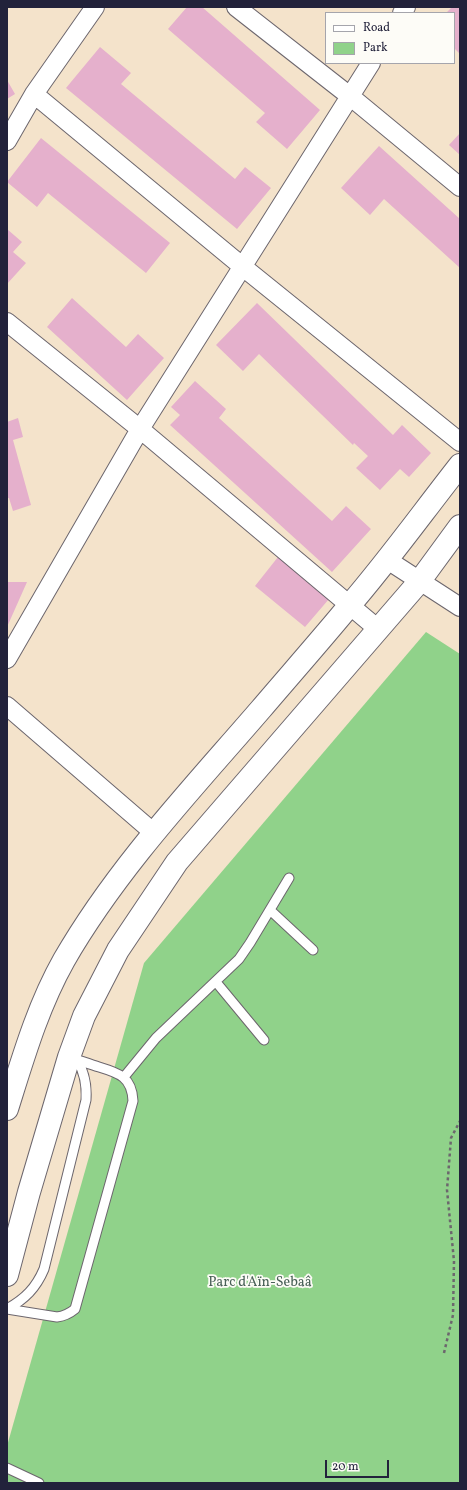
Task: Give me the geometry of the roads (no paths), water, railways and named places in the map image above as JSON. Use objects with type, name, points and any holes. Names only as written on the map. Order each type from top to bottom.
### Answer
[{"type":"street","points":[[7,141],[34,94],[95,7]]},
{"type":"street","points":[[236,7],[351,97],[460,187]]},
{"type":"street","points":[[7,659],[140,429],[351,97],[370,64]]},
{"type":"street","points":[[34,94],[243,267],[460,442]]},
{"type":"street","points":[[7,322],[140,429],[378,630]]},
{"type":"street","points":[[7,1109],[28,1043],[44,1001],[64,961],[114,886],[154,833],[350,605],[460,465]]},
{"type":"street","points":[[7,1275],[29,1192],[73,1058],[84,1016],[118,950],[177,862],[419,582],[460,526]]},
{"type":"street","points":[[386,559],[419,582],[460,607]]},
{"type":"street","points":[[7,706],[154,833]]},
{"type":"lane","points":[[124,1077],[156,1038],[239,959],[289,878]]},
{"type":"lane","points":[[270,910],[313,950]]},
{"type":"lane","points":[[216,982],[264,1040]]},
{"type":"lane","points":[[7,1309],[57,1317],[70,1313],[75,1308],[133,1101],[129,1084],[124,1077],[116,1072],[73,1058]]},
{"type":"lane","points":[[7,1309],[28,1296],[44,1269],[86,1100],[86,1078],[73,1058]]},
{"type":"lane","points":[[7,1468],[18,1479],[39,1483]]},
{"type":"park label","name":"Parc d'Aïn-Sebaâ","points":[[260,1283]]}]
